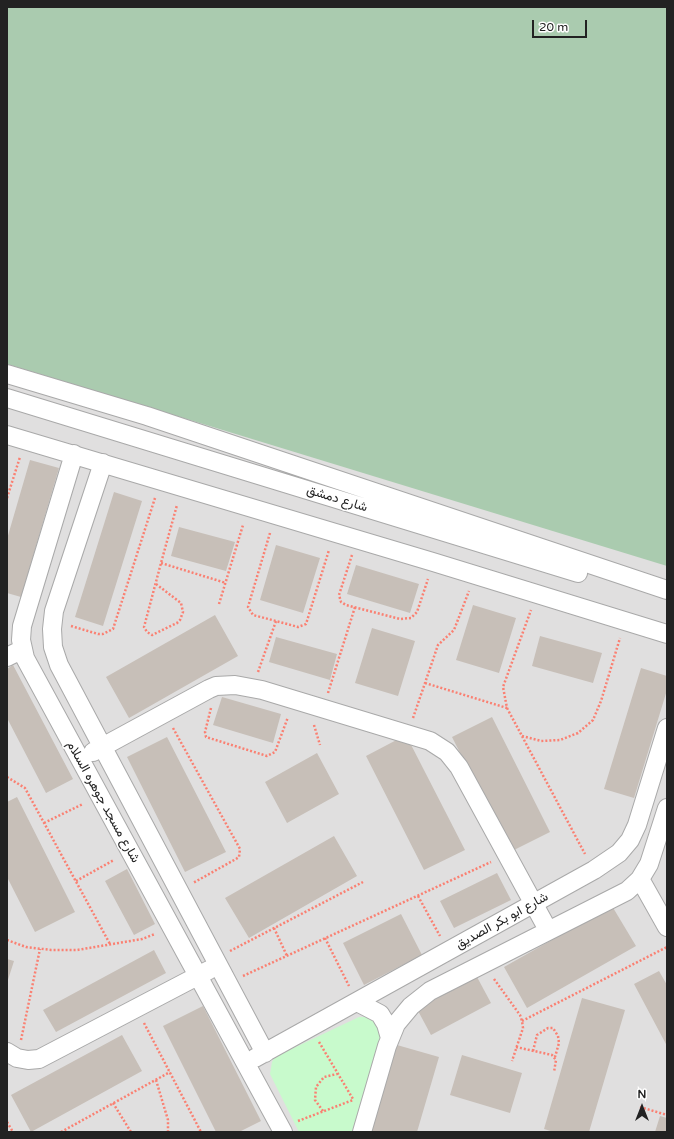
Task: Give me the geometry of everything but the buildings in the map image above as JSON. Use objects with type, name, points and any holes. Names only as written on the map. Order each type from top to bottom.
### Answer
[{"type":"street","points":[[7,374],[147,416],[667,590]]},
{"type":"street","name":"شارع دمشق","points":[[7,398],[667,600]]},
{"type":"street","points":[[138,437],[147,416]]},
{"type":"street","points":[[7,435],[25,439],[335,532],[667,634]]},
{"type":"street","name":"شارع مسجد جوهره السلام","points":[[74,454],[22,626],[21,640],[15,653],[25,658],[282,1129]]},
{"type":"street","name":"شارع مسجد جوهره السلام","points":[[103,463],[53,621],[53,648],[59,665],[265,1052]]},
{"type":"street","points":[[80,759],[216,686],[236,685],[252,689],[294,700],[430,741],[446,752],[459,767],[548,930]]},
{"type":"street","name":"شارع ابو بكر الصديق","points":[[246,1064],[265,1052],[594,870],[619,853],[630,840],[637,825],[667,728]]},
{"type":"street","points":[[364,1126],[390,1038],[396,1024],[411,1006],[430,991],[627,890],[640,879],[649,864],[667,808]]},
{"type":"street","points":[[640,879],[667,927]]},
{"type":"street","points":[[12,1055],[28,1060],[44,1057],[198,976],[217,962]]},
{"type":"street","points":[[357,1002],[370,1007],[380,1014],[386,1024],[390,1038]]},
{"type":"path","points":[[7,498],[25,439]]},
{"type":"path","points":[[53,621],[98,634],[108,633],[112,629],[161,481]]},
{"type":"path","points":[[156,584],[181,603],[183,612],[177,623],[152,635],[147,632],[144,627],[182,487]]},
{"type":"path","points":[[219,604],[248,507]]},
{"type":"path","points":[[276,515],[248,607],[253,615],[298,627],[306,624],[335,532]]},
{"type":"path","points":[[357,540],[339,598],[344,604],[400,619],[411,618],[417,612],[434,562]]},
{"type":"path","points":[[161,563],[226,583]]},
{"type":"path","points":[[407,734],[438,645],[449,637],[458,622],[474,575]]},
{"type":"path","points":[[536,594],[503,687],[507,708],[594,870]]},
{"type":"path","points":[[323,709],[355,607]]},
{"type":"path","points":[[252,689],[276,621]]},
{"type":"path","points":[[522,736],[541,741],[560,740],[578,733],[593,720],[601,701],[625,622]]},
{"type":"path","points":[[425,683],[507,708]]},
{"type":"path","points":[[216,686],[205,732],[206,737],[267,756],[276,752],[294,700]]},
{"type":"path","points":[[165,713],[240,849],[239,857],[179,891]]},
{"type":"path","points":[[7,777],[25,788],[110,944]]},
{"type":"path","points":[[44,823],[100,796]]},
{"type":"path","points":[[76,881],[130,850]]},
{"type":"path","points":[[228,983],[507,855]]},
{"type":"path","points":[[217,962],[274,928],[363,882]]},
{"type":"path","points":[[418,896],[448,951]]},
{"type":"path","points":[[7,940],[26,947],[40,949],[77,950],[142,939],[172,928]]},
{"type":"path","points":[[274,928],[287,956]]},
{"type":"path","points":[[325,938],[357,1002]]},
{"type":"path","points":[[522,1021],[667,947]]},
{"type":"path","points":[[12,1055],[40,949]]},
{"type":"path","points":[[483,964],[520,1015],[522,1021],[523,1028],[512,1061]]},
{"type":"path","points":[[137,1008],[201,1132]]},
{"type":"path","points":[[310,1028],[353,1100],[364,1126]]},
{"type":"path","points":[[533,1051],[537,1036],[548,1028],[553,1028],[558,1036],[559,1043],[555,1057],[554,1072]]},
{"type":"path","points":[[516,1047],[555,1057]]},
{"type":"path","points":[[61,1132],[170,1072]]},
{"type":"path","points":[[323,1111],[315,1100],[316,1087],[324,1077],[338,1074]]},
{"type":"path","points":[[156,1080],[168,1120],[168,1132]]},
{"type":"path","points":[[282,1129],[353,1100]]},
{"type":"path","points":[[113,1103],[131,1132]]},
{"type":"path","points":[[640,1107],[667,1115]]},
{"type":"path","points":[[7,1123],[12,1132]]},
{"type":"shaded area","points":[[7,7],[667,7],[667,1132],[7,1132]]},
{"type":"green space","points":[[7,7],[667,7],[667,566],[7,364]]},
{"type":"green space","points":[[359,1017],[369,1017],[375,1021],[379,1028],[380,1037],[352,1132],[299,1132],[270,1074],[274,1058]]}]
